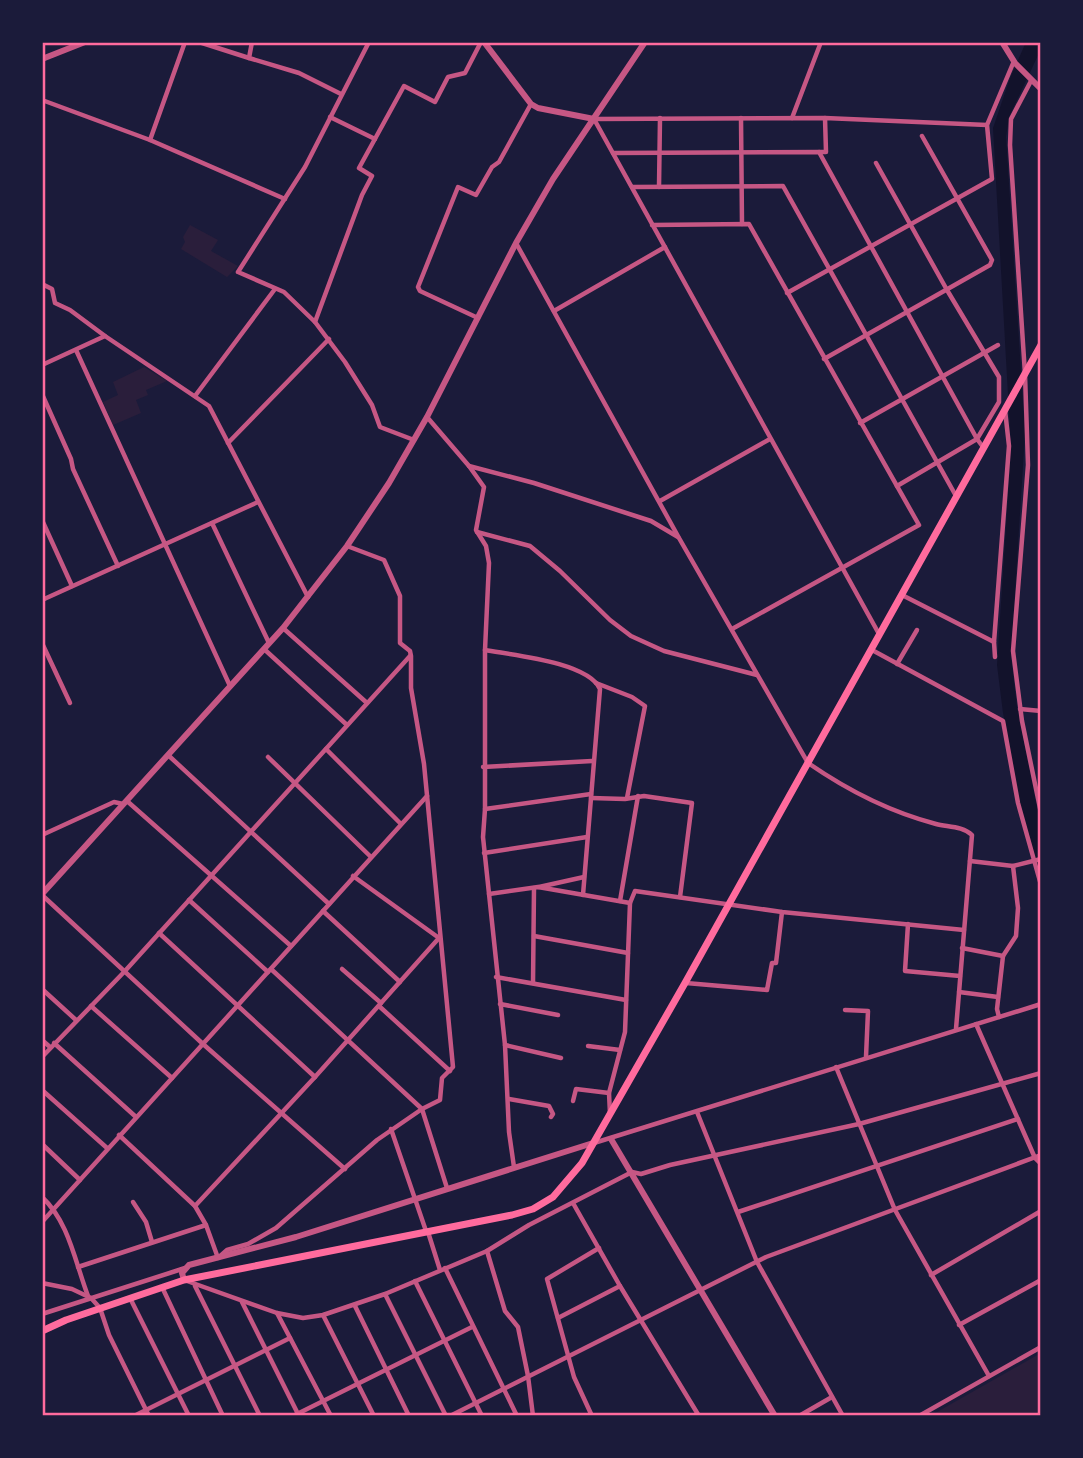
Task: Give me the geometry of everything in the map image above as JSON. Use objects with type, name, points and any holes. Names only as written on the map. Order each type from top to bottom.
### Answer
[{"type":"main road","points":[[42,1331],[184,1279],[533,1209],[553,1197],[582,1163],[1041,345]]},
{"type":"street","points":[[42,59],[85,42]]},
{"type":"street","points":[[150,140],[185,42]]},
{"type":"street","points":[[200,42],[299,73],[341,94]]},
{"type":"street","points":[[249,58],[252,42]]},
{"type":"street","points":[[369,42],[305,167],[238,272],[284,292],[329,340],[372,405],[380,427],[414,440]]},
{"type":"street","points":[[315,322],[362,195],[372,176],[359,168],[404,86],[435,103],[448,78],[465,74],[482,42],[531,104],[538,108],[594,119],[825,118],[987,125]]},
{"type":"street","points":[[345,1169],[203,1044],[43,891],[283,628],[347,546],[389,484],[427,418],[516,243],[553,179],[645,42]]},
{"type":"street","points":[[792,118],[821,42]]},
{"type":"street","points":[[994,42],[1003,44],[1014,62],[1041,89]]},
{"type":"street","points":[[787,293],[992,179],[987,125],[1014,62]]},
{"type":"street","points":[[1030,80],[1011,119],[1010,145],[1025,374],[1028,465],[1013,651],[1020,709],[1041,813]]},
{"type":"street","points":[[42,100],[150,140],[285,199]]},
{"type":"street","points":[[478,318],[420,292],[418,287],[458,187],[477,195],[531,104]]},
{"type":"street","points":[[330,117],[375,139]]},
{"type":"street","points":[[659,187],[660,118]]},
{"type":"street","points":[[741,118],[742,224]]},
{"type":"street","points":[[612,153],[826,152],[825,118]]},
{"type":"street","points":[[594,119],[880,635]]},
{"type":"street","points":[[824,359],[990,265],[992,260],[922,136]]},
{"type":"street","points":[[819,152],[983,448]]},
{"type":"street","points":[[876,163],[999,376],[999,402],[977,439],[897,486]]},
{"type":"street","points":[[631,187],[783,187],[956,496]]},
{"type":"street","points":[[652,225],[749,224],[919,524],[732,629]]},
{"type":"street","points":[[516,243],[679,538],[808,763],[837,783],[897,811],[937,825],[969,831],[973,838],[956,1029]]},
{"type":"street","points":[[554,311],[665,247]]},
{"type":"street","points":[[44,287],[52,289],[55,303],[70,310],[209,406],[308,598]]},
{"type":"street","points":[[195,396],[275,289]]},
{"type":"street","points":[[42,365],[105,336]]},
{"type":"street","points":[[228,443],[329,340]]},
{"type":"street","points":[[860,423],[998,345]]},
{"type":"street","points":[[76,350],[230,685]]},
{"type":"street","points":[[42,394],[118,566]]},
{"type":"street","points":[[995,657],[1009,446],[1005,410]]},
{"type":"street","points":[[427,418],[484,487],[476,520],[477,532],[486,546],[489,563],[483,837],[505,1045],[509,1132],[514,1167]]},
{"type":"street","points":[[660,501],[770,439]]},
{"type":"street","points":[[469,466],[534,483],[651,521],[679,538]]},
{"type":"street","points":[[42,600],[258,502]]},
{"type":"street","points":[[42,520],[72,587]]},
{"type":"street","points":[[212,523],[266,646],[347,725]]},
{"type":"street","points":[[477,532],[530,546],[631,636],[664,651],[757,675]]},
{"type":"street","points":[[218,1258],[227,1250],[248,1244],[276,1228],[391,1129],[440,1100],[442,1078],[453,1067],[427,795],[411,688],[411,656],[410,651],[400,643],[400,596],[384,560],[347,546]]},
{"type":"street","points":[[902,594],[994,642]]},
{"type":"street","points":[[283,628],[367,704]]},
{"type":"street","points":[[897,664],[917,630]]},
{"type":"street","points":[[42,642],[70,703]]},
{"type":"street","points":[[485,650],[577,671],[645,706],[627,798]]},
{"type":"street","points":[[872,650],[1003,721],[1018,803],[1037,860],[1041,885]]},
{"type":"street","points":[[42,1057],[125,971],[411,656]]},
{"type":"street","points":[[583,895],[600,689],[596,682]]},
{"type":"street","points":[[1020,709],[1041,711]]},
{"type":"street","points":[[326,749],[401,824]]},
{"type":"street","points":[[168,755],[329,904]]},
{"type":"street","points":[[268,757],[370,857]]},
{"type":"street","points":[[483,768],[592,761]]},
{"type":"street","points":[[42,1222],[427,795]]},
{"type":"street","points":[[485,809],[591,796],[638,796],[692,803],[680,897]]},
{"type":"street","points":[[620,901],[638,796]]},
{"type":"street","points":[[42,835],[114,802],[125,803],[291,946]]},
{"type":"street","points":[[484,853],[587,837]]},
{"type":"street","points":[[970,860],[1013,866],[1037,860]]},
{"type":"street","points":[[999,1017],[997,1009],[1003,956],[1016,936],[1018,908],[1013,866]]},
{"type":"street","points":[[353,876],[439,938]]},
{"type":"street","points":[[489,894],[584,877]]},
{"type":"street","points":[[536,887],[630,903]]},
{"type":"street","points":[[533,983],[536,887]]},
{"type":"street","points":[[610,1114],[609,1093],[625,1031],[630,903],[635,891],[782,912],[964,930]]},
{"type":"street","points":[[189,900],[422,1109],[447,1188]]},
{"type":"street","points":[[323,911],[400,982]]},
{"type":"street","points":[[685,983],[767,990],[772,963],[776,963],[782,912]]},
{"type":"street","points":[[908,924],[905,971],[960,976]]},
{"type":"street","points":[[159,933],[315,1077]]},
{"type":"street","points":[[534,936],[628,953]]},
{"type":"street","points":[[195,1206],[439,938]]},
{"type":"street","points":[[962,948],[1003,956]]},
{"type":"street","points":[[342,969],[450,1071]]},
{"type":"street","points":[[496,977],[626,1000]]},
{"type":"street","points":[[42,989],[76,1020]]},
{"type":"street","points":[[959,992],[998,997]]},
{"type":"street","points":[[500,1004],[558,1016]]},
{"type":"street","points":[[42,1314],[189,1265],[296,1237],[1041,1004]]},
{"type":"street","points":[[91,1006],[172,1078]]},
{"type":"street","points":[[845,1010],[868,1011],[866,1057]]},
{"type":"street","points":[[976,1024],[1035,1158],[1041,1164]]},
{"type":"street","points":[[42,1040],[52,1045],[136,1117]]},
{"type":"street","points":[[505,1045],[561,1058]]},
{"type":"street","points":[[588,1046],[620,1050]]},
{"type":"street","points":[[836,1067],[895,1210],[989,1376]]},
{"type":"street","points":[[185,1268],[182,1273],[184,1279],[195,1285],[277,1313],[303,1318],[323,1315],[355,1306],[487,1251],[528,1225],[632,1172],[641,1174],[859,1124],[1041,1073]]},
{"type":"street","points":[[573,1101],[576,1089],[609,1093]]},
{"type":"street","points":[[42,1090],[107,1148]]},
{"type":"street","points":[[509,1099],[549,1107],[553,1114],[551,1117]]},
{"type":"street","points":[[697,1112],[757,1262],[843,1416]]},
{"type":"street","points":[[738,1212],[1018,1119]]},
{"type":"street","points":[[391,1129],[442,1269],[517,1416]]},
{"type":"street","points":[[120,1135],[195,1206],[206,1225],[218,1258]]},
{"type":"street","points":[[611,1139],[775,1416]]},
{"type":"street","points":[[42,1144],[80,1180]]},
{"type":"street","points":[[385,1294],[448,1416],[757,1262],[1041,1155]]},
{"type":"street","points":[[42,1197],[55,1209],[89,1297]]},
{"type":"street","points":[[133,1202],[145,1222],[152,1242]]},
{"type":"street","points":[[573,1203],[699,1416]]},
{"type":"street","points":[[931,1275],[1041,1211]]},
{"type":"street","points":[[78,1267],[206,1225]]},
{"type":"street","points":[[592,1416],[574,1377],[547,1279],[599,1248]]},
{"type":"street","points":[[487,1251],[505,1311],[518,1327],[533,1416]]},
{"type":"street","points":[[959,1325],[1041,1280]]},
{"type":"street","points":[[415,1281],[482,1416]]},
{"type":"street","points":[[42,1283],[72,1289],[89,1297],[100,1308],[109,1335],[148,1413]]},
{"type":"street","points":[[195,1285],[260,1416]]},
{"type":"street","points":[[558,1318],[620,1286]]},
{"type":"street","points":[[161,1287],[223,1416]]},
{"type":"street","points":[[130,1298],[189,1416]]},
{"type":"street","points":[[242,1301],[297,1415],[472,1327]]},
{"type":"street","points":[[355,1306],[409,1416]]},
{"type":"street","points":[[277,1313],[331,1416]]},
{"type":"street","points":[[323,1315],[374,1416]]},
{"type":"street","points":[[134,1416],[148,1413],[290,1338]]},
{"type":"street","points":[[919,1416],[1041,1348]]},
{"type":"street","points":[[799,1416],[832,1397]]},
{"type":"shaded area","points":[[1026,42],[1041,42],[1041,49],[1009,117],[1006,137],[1025,434],[1011,656],[1017,707],[1041,827],[1041,878],[1020,804],[997,665],[1011,448],[993,128]]},
{"type":"shaded area","points":[[190,225],[218,240],[211,251],[238,266],[227,277],[181,249],[185,242],[183,237]]},
{"type":"shaded area","points":[[144,367],[167,381],[146,390],[148,395],[136,400],[141,413],[113,425],[103,402],[118,395],[113,382]]},
{"type":"shaded area","points":[[1041,1353],[1041,1416],[930,1416]]}]
